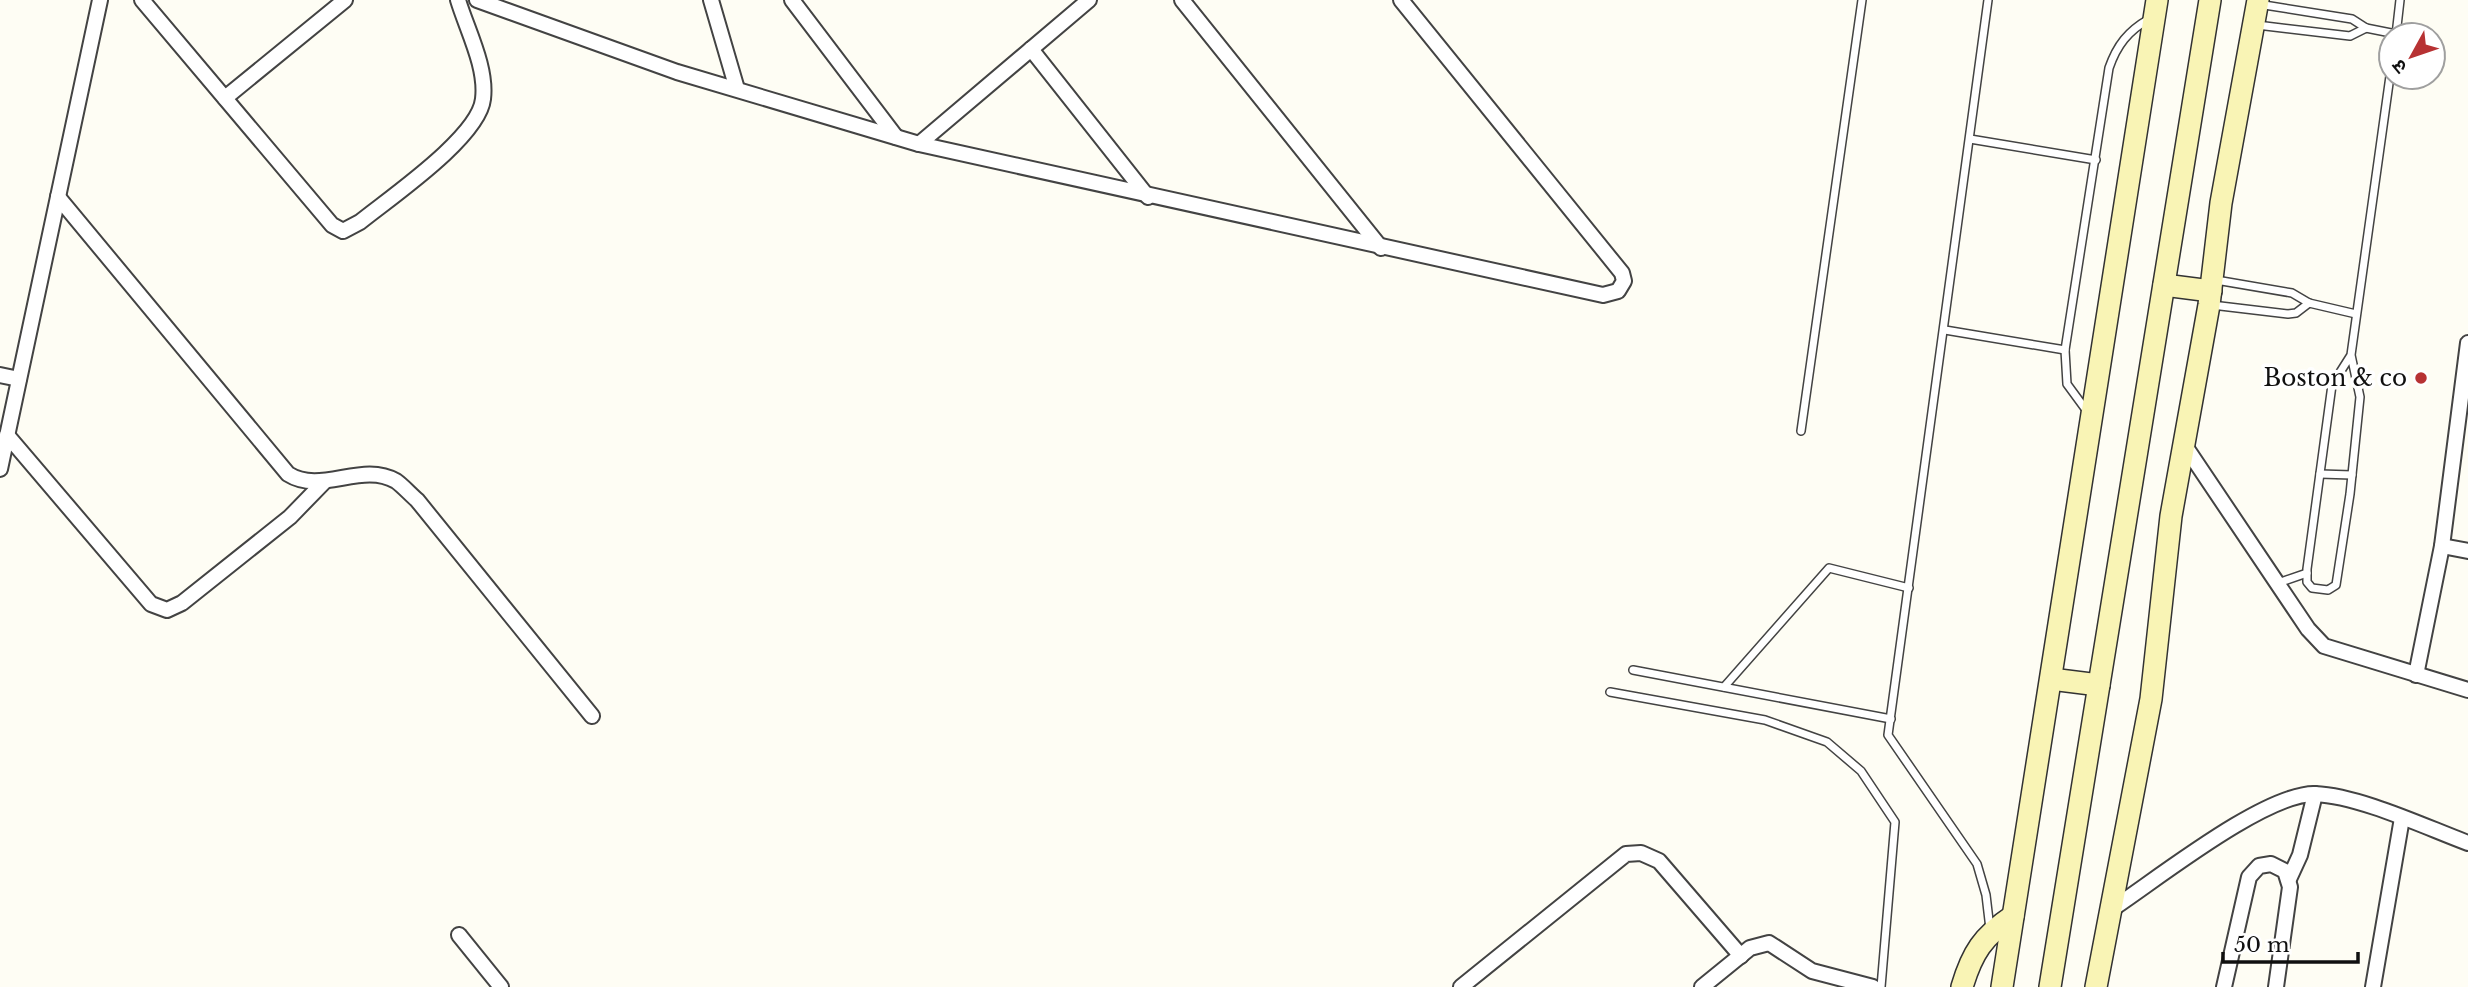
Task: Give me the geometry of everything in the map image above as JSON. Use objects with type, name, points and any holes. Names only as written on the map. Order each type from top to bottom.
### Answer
[{"type":"main road","points":[[2050,987],[2210,0]]},
{"type":"main road","points":[[2002,987],[2156,8]]},
{"type":"main road","points":[[2096,987],[2112,909],[2119,853],[2151,699],[2183,443],[2210,292],[2221,203],[2257,10]]},
{"type":"main road","points":[[2164,285],[2210,292]]},
{"type":"main road","points":[[2051,679],[2099,684]]},
{"type":"main road","points":[[1962,987],[1972,957],[1990,931],[2013,916]]},
{"type":"street","points":[[0,469],[100,0]]},
{"type":"street","points":[[142,0],[332,225],[343,231],[350,229],[464,137],[479,113],[483,88],[458,0]]},
{"type":"street","points":[[225,98],[345,0]]},
{"type":"street","points":[[477,0],[677,72],[919,144],[1148,197],[1603,295],[1618,291],[1624,281],[1613,263],[1401,0]]},
{"type":"street","points":[[711,0],[737,89]]},
{"type":"street","points":[[792,0],[896,137]]},
{"type":"street","points":[[919,144],[1089,0]]},
{"type":"street","points":[[1182,0],[1381,248]]},
{"type":"street","points":[[1031,49],[1148,197]]},
{"type":"street","points":[[58,197],[288,474],[308,482],[376,476],[395,480],[416,499],[593,716]]},
{"type":"street","points":[[2416,675],[2442,546],[2468,343]]},
{"type":"street","points":[[0,375],[19,379]]},
{"type":"street","points":[[7,435],[151,604],[167,610],[182,603],[268,535],[325,481]]},
{"type":"street","points":[[2183,443],[2308,629],[2324,646],[2468,690]]},
{"type":"street","points":[[2442,546],[2468,551]]},
{"type":"street","points":[[2112,909],[2265,809],[2290,797],[2315,794],[2346,800],[2468,842]]},
{"type":"street","points":[[2276,987],[2289,878],[2300,855],[2315,794]]},
{"type":"street","points":[[2373,987],[2402,818]]},
{"type":"street","points":[[1461,987],[1626,854],[1641,853],[1659,861],[1741,956]]},
{"type":"street","points":[[2224,987],[2249,877],[2259,866],[2271,863],[2286,871],[2289,878]]},
{"type":"street","points":[[459,935],[501,987]]},
{"type":"street","points":[[1703,987],[1750,948],[1769,943],[1812,971],[1873,987]]},
{"type":"lane","points":[[1801,431],[1862,0]]},
{"type":"lane","points":[[1988,0],[1888,734],[1977,864],[1986,895],[1990,931]]},
{"type":"lane","points":[[2398,21],[2400,0]]},
{"type":"lane","points":[[2091,417],[2067,384],[2065,350],[2113,57],[2122,40],[2156,8]]},
{"type":"lane","points":[[2257,10],[2352,19],[2366,28],[2377,31]]},
{"type":"lane","points":[[2257,10],[2350,36],[2366,28]]},
{"type":"lane","points":[[2351,355],[2332,385],[2307,573],[2307,582],[2312,588],[2328,590],[2336,585],[2360,397],[2351,355],[2388,91]]},
{"type":"lane","points":[[1970,139],[2096,160]]},
{"type":"lane","points":[[2210,292],[2292,293],[2309,303],[2356,314]]},
{"type":"lane","points":[[2210,292],[2288,314],[2296,313],[2309,303]]},
{"type":"lane","points":[[1945,330],[2065,350]]},
{"type":"lane","points":[[2320,474],[2352,475]]},
{"type":"lane","points":[[1724,687],[1829,568],[1909,588]]},
{"type":"lane","points":[[2278,583],[2307,573]]},
{"type":"lane","points":[[1633,670],[1891,719]]},
{"type":"lane","points":[[1609,692],[1765,720],[1827,742],[1861,771],[1895,822],[1881,987]]},
{"type":"place","name":"Boston & co","points":[[2421,378]]}]
